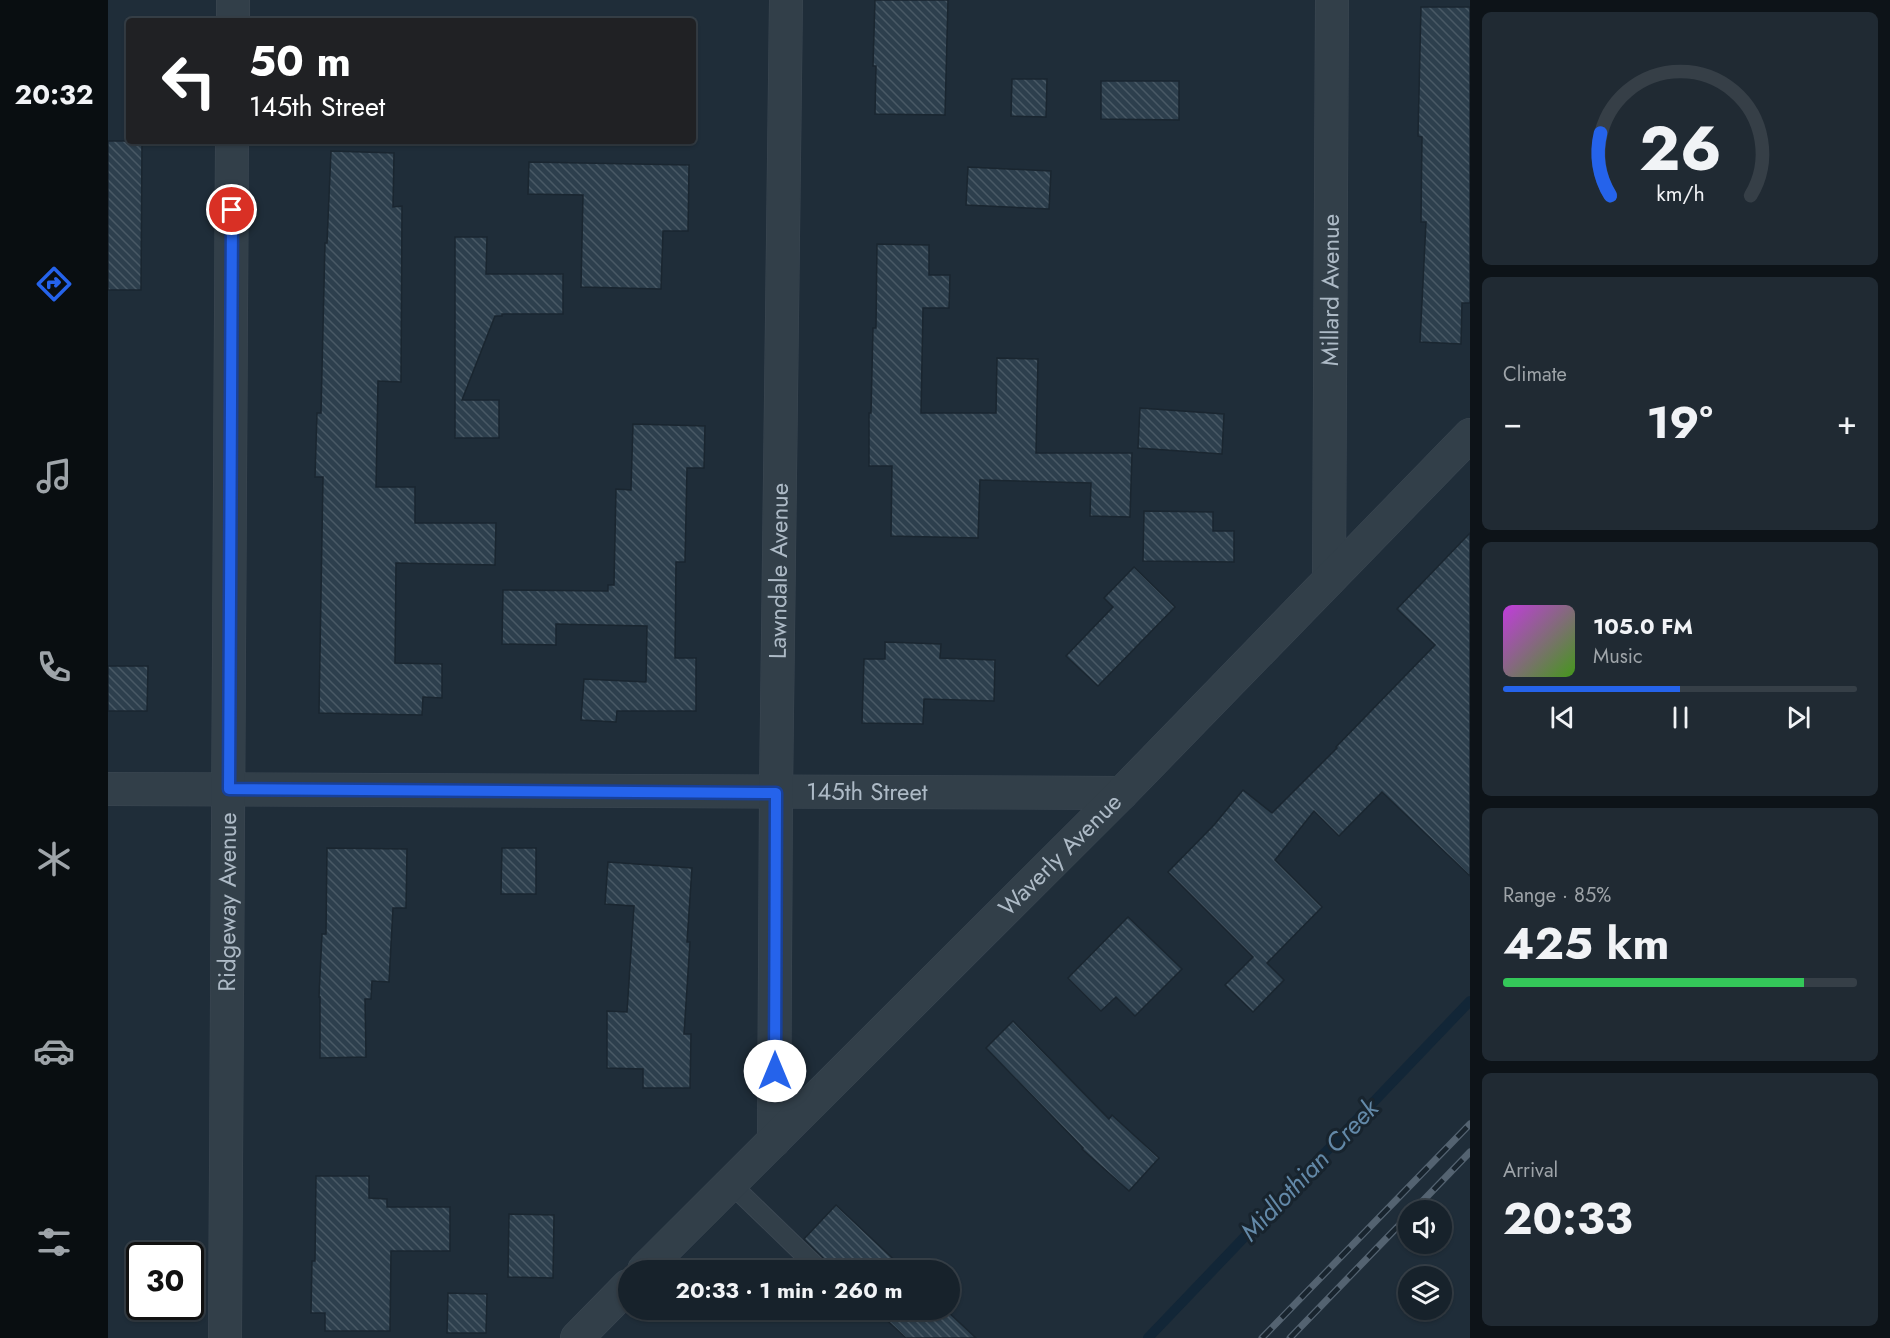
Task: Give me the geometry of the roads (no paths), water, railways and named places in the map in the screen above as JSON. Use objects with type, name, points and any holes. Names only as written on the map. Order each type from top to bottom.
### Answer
[{"type":"street","points":[[233,0],[233,18]]},
{"type":"street","name":"Lawndale Avenue","points":[[774,1141],[786,0]]},
{"type":"street","name":"Millard Avenue","points":[[1329,580],[1332,0]]},
{"type":"street","name":"Ridgeway Avenue","points":[[225,1338],[232,144]]},
{"type":"street","name":"Waverly Avenue","points":[[654,1260],[1122,793],[1470,435]]},
{"type":"street","name":"145th Street","points":[[108,789],[1122,793]]},
{"type":"street","points":[[577,1338],[618,1296]]},
{"type":"lane","points":[[731,1184],[810,1260]]},
{"type":"waterway","name":"Midlothian Creek","points":[[1148,1338],[1470,1001]]},
{"type":"railway","points":[[1262,1338],[1470,1124]]},
{"type":"railway","points":[[1424,1200],[1470,1152]]},
{"type":"railway","points":[[1290,1338],[1398,1226]]}]
